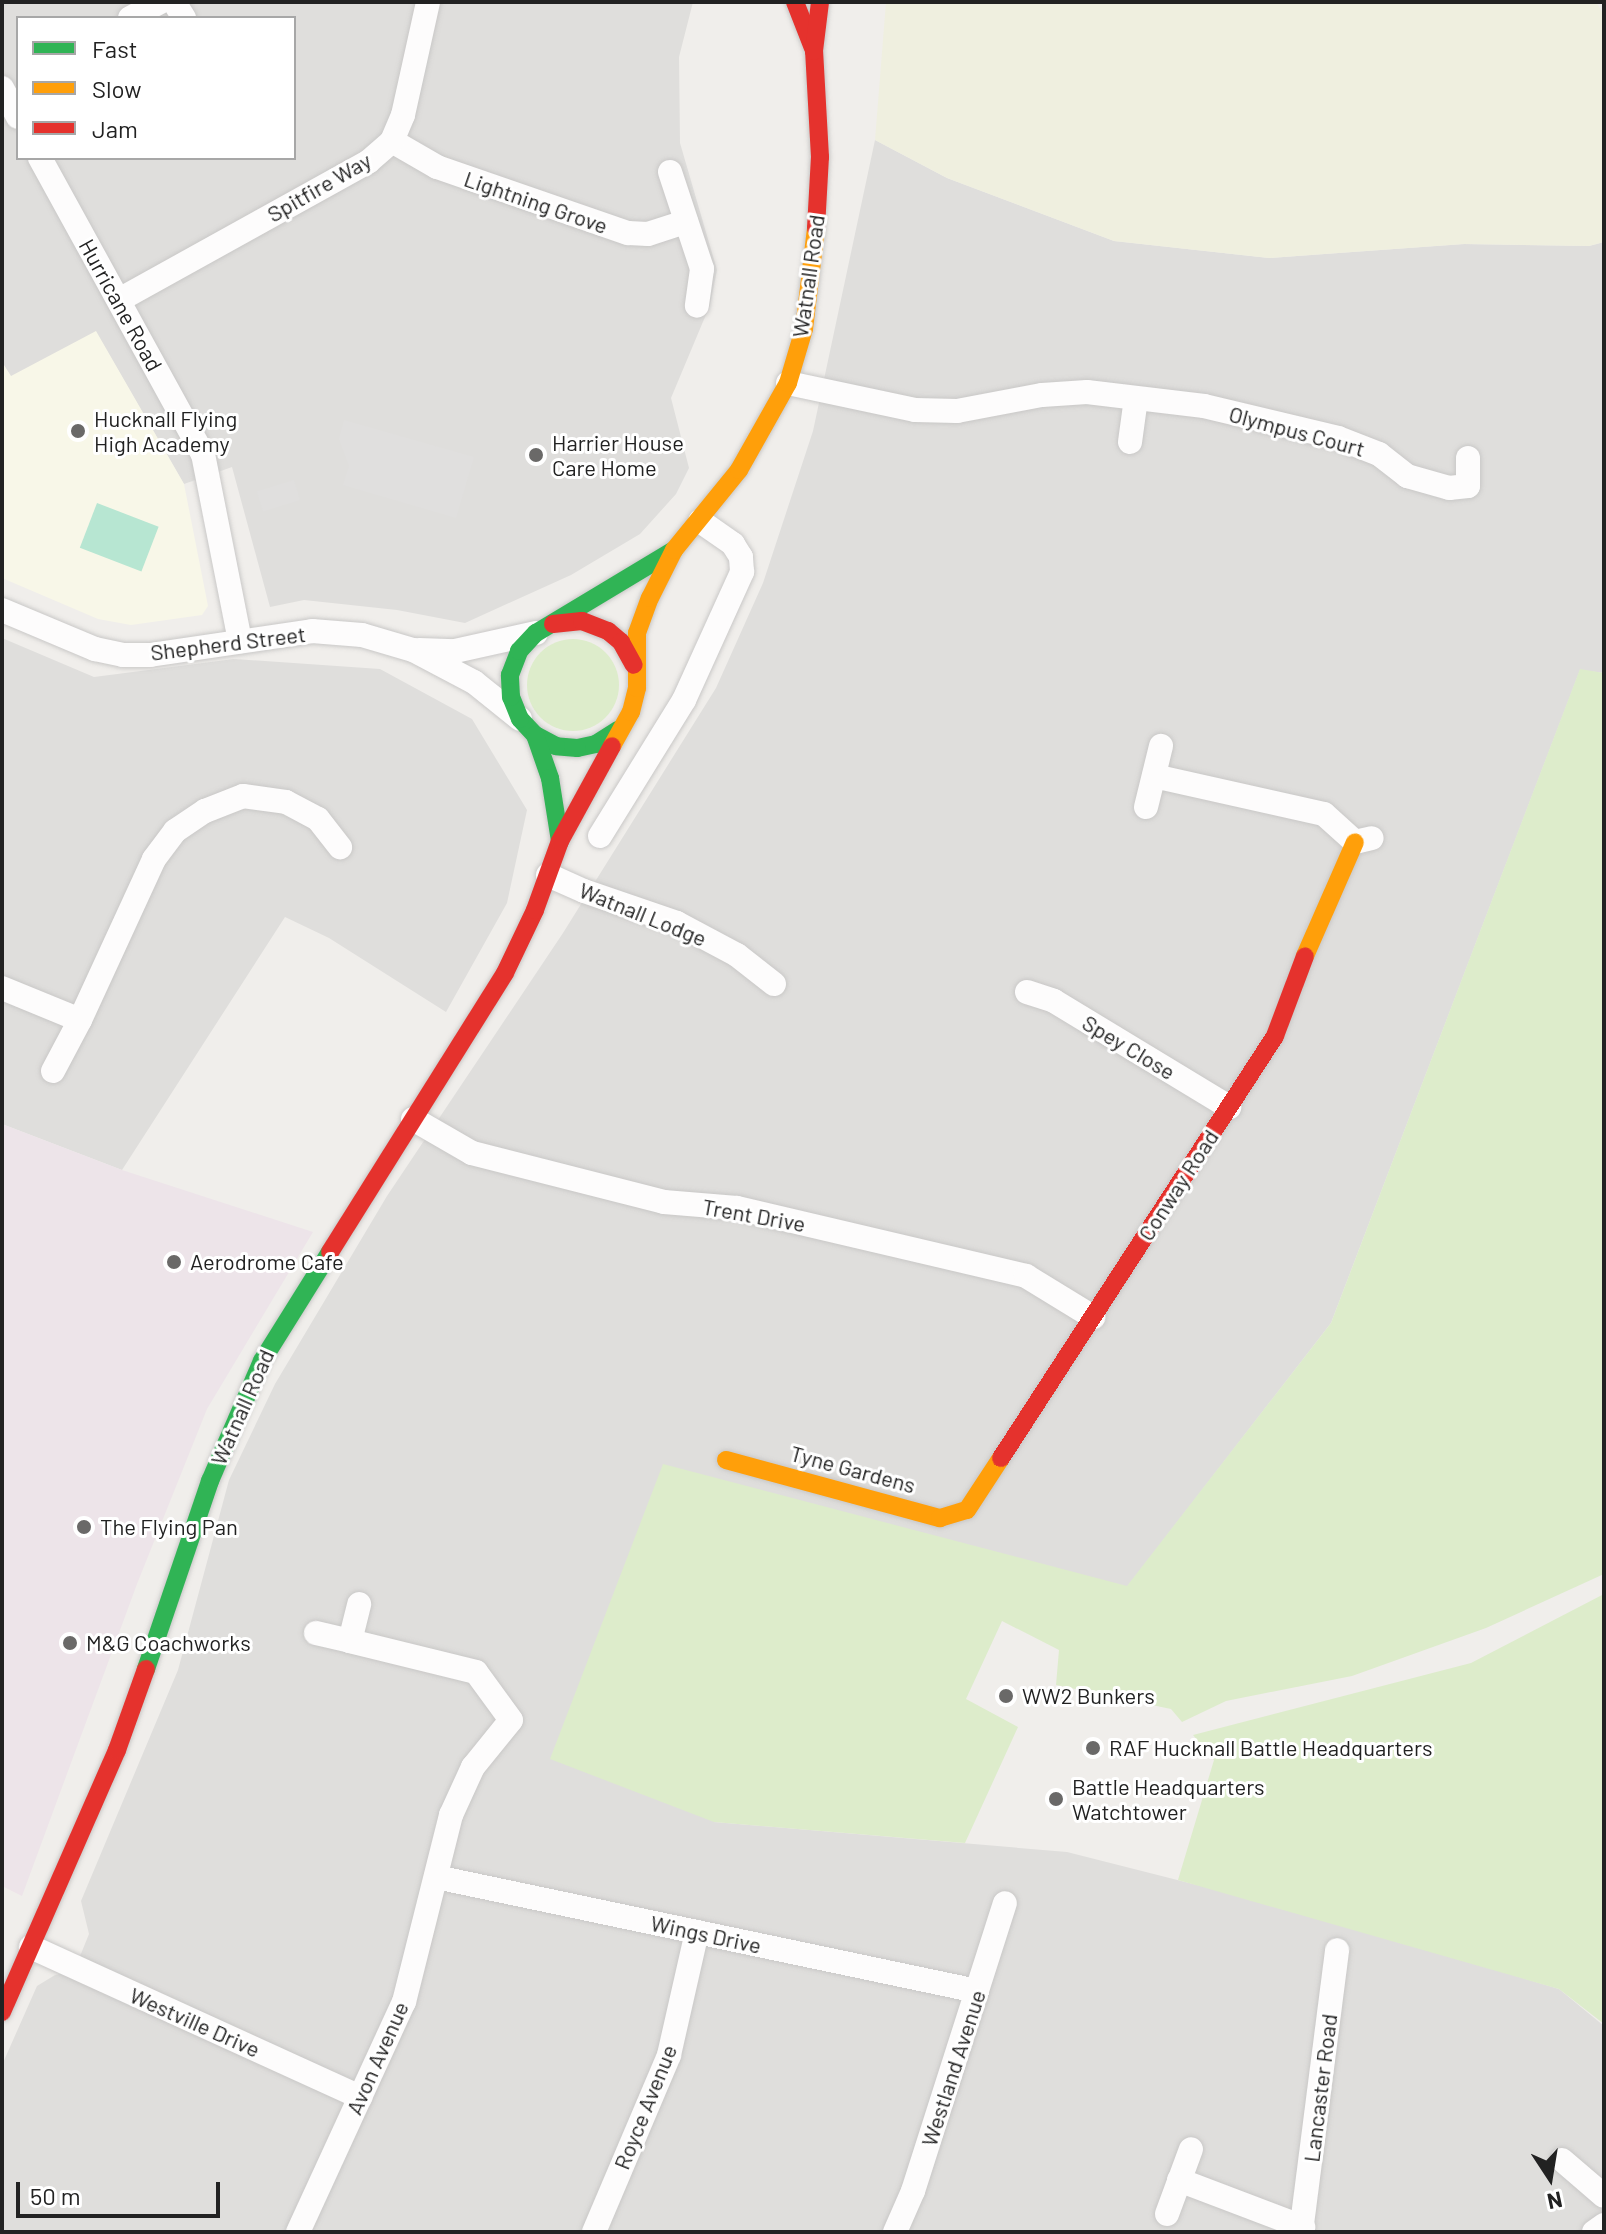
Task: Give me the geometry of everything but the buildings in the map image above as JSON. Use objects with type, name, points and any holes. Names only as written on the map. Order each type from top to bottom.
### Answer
[{"type":"main road","name":"Watnall Road","points":[[795,2],[814,51]]},
{"type":"main road","name":"Watnall Road","points":[[2,2012],[126,1728],[231,1425],[271,1343],[505,973],[560,841],[618,730],[631,712],[637,688],[634,665],[637,633],[650,598],[674,550],[748,457],[788,383],[804,329],[815,253],[820,157],[814,51],[820,2]]},
{"type":"main road","name":"Watnall Road","points":[[560,841],[550,778],[511,697],[510,675],[519,651],[544,628],[674,550]]},
{"type":"main road","points":[[544,628],[582,621],[608,631],[621,642],[634,665]]},
{"type":"main road","points":[[527,727],[556,746],[577,748],[596,744],[618,730]]},
{"type":"main road","name":"Conway Road","points":[[967,1510],[1275,1036],[1316,926],[1363,840]]},
{"type":"main road","name":"Tyne Gardens","points":[[726,1460],[940,1518],[967,1510]]},
{"type":"street","points":[[134,16],[160,2]]},
{"type":"street","name":"Spitfire Way","points":[[119,300],[368,162],[392,141],[403,115],[428,2]]},
{"type":"street","points":[[2,86],[16,113]]},
{"type":"street","name":"Lightning Grove","points":[[392,141],[437,167],[628,233],[648,234],[686,222]]},
{"type":"street","name":"Hurricane Road","points":[[41,160],[203,454],[240,641]]},
{"type":"street","points":[[670,172],[702,269],[697,306]]},
{"type":"street","name":"Olympus Court","points":[[788,383],[915,410],[957,411],[1042,395],[1087,392],[1204,406],[1338,438],[1379,454],[1407,476],[1428,485],[1468,486],[1468,458]]},
{"type":"street","points":[[1130,442],[1136,398]]},
{"type":"street","points":[[600,836],[684,700],[742,572],[741,557],[733,544],[700,521]]},
{"type":"street","name":"Shepherd Street","points":[[2,610],[95,649],[123,655],[150,655],[312,631],[362,635],[413,650],[474,682],[527,727]]},
{"type":"street","name":"Shepherd Street","points":[[413,650],[455,651],[544,628]]},
{"type":"street","points":[[1146,807],[1161,746]]},
{"type":"street","name":"Conway Road","points":[[1154,776],[1324,814],[1363,840]]},
{"type":"street","points":[[53,1071],[80,1020],[154,859],[175,831],[205,811],[243,796],[286,802],[318,819],[340,847]]},
{"type":"street","name":"Watnall Lodge","points":[[548,875],[584,891],[677,923],[737,955],[774,984]]},
{"type":"street","points":[[2,988],[80,1020]]},
{"type":"street","name":"Spey Close","points":[[1027,992],[1054,1001],[1229,1107]]},
{"type":"street","name":"Trent Drive","points":[[413,1119],[472,1153],[664,1202],[737,1208],[1026,1276],[1093,1317]]},
{"type":"street","points":[[316,1633],[350,1641],[359,1604]]},
{"type":"street","name":"Avon Avenue","points":[[298,2232],[404,2002],[451,1815],[473,1767],[511,1720],[476,1672],[350,1641]]},
{"type":"street","name":"Wings Drive","points":[[436,1877],[977,1991]]},
{"type":"street","name":"Westland Avenue","points":[[895,2232],[913,2191],[1005,1903]]},
{"type":"street","name":"Royce Avenue","points":[[594,2232],[669,2055],[697,1932]]},
{"type":"street","name":"Westville Drive","points":[[31,1947],[360,2097]]},
{"type":"street","name":"Lancaster Road","points":[[1179,2180],[1302,2229],[1337,1950]]},
{"type":"street","points":[[1167,2214],[1191,2149]]},
{"type":"street","points":[[1562,2160],[1604,2196]]},
{"type":"street","points":[[1594,2232],[1604,2225]]},
{"type":"shaded area","points":[[2,2],[693,2],[679,57],[680,143],[717,270],[710,305],[671,398],[689,468],[676,494],[640,534],[571,575],[465,623],[397,610],[304,600],[270,607],[232,467],[184,484],[96,332],[11,377],[2,362]]},
{"type":"shaded area","points":[[875,140],[947,178],[1114,241],[1269,258],[1464,244],[1589,246],[1604,242],[1604,673],[1580,670],[1331,1323],[1127,1587],[946,1540],[714,1822],[1067,1852],[1303,1912],[1559,1989],[1604,2026],[1604,2232],[2,2232],[2,2065],[37,1986],[55,1975],[74,1971],[89,1934],[81,1901],[178,1670],[229,1480],[275,1384],[387,1196],[563,933],[716,688],[763,583],[813,431]]},
{"type":"shaded area","name":"Hucknall Flying High Academy","points":[[96,331],[184,484],[208,606],[202,615],[131,625],[98,619],[2,578],[2,362],[11,376]]},
{"type":"shaded area","points":[[344,420],[474,457],[456,518],[343,485],[349,466],[339,439]]},
{"type":"shaded area","points":[[294,480],[300,500],[263,511],[257,491]]},
{"type":"shaded area","points":[[2,638],[94,677],[234,659],[380,669],[472,719],[527,810],[507,903],[446,1012],[329,938],[285,917],[122,1170],[2,1124]]},
{"type":"shaded area","points":[[2,1124],[122,1170],[313,1232],[207,1409],[137,1584],[22,1896],[2,1886]]},
{"type":"green space","points":[[886,2],[1596,2],[1604,15],[1604,242],[1589,246],[1464,244],[1269,258],[1114,241],[947,178],[875,140]]},
{"type":"green space","points":[[97,503],[159,527],[141,571],[80,548]]},
{"type":"green space","points":[[573,639],[590,643],[605,653],[615,668],[619,685],[615,702],[605,717],[590,727],[573,731],[556,727],[541,717],[531,702],[527,685],[531,668],[541,653],[556,643]]},
{"type":"green space","points":[[1580,669],[1604,673],[1604,1574],[1486,1628],[1352,1676],[1226,1701],[1182,1722],[1171,1709],[1056,1685],[1059,1650],[1002,1621],[966,1699],[1018,1727],[965,1843],[714,1822],[550,1759],[663,1464],[1127,1586],[1331,1323]]},
{"type":"green space","points":[[1604,1594],[1604,2024],[1559,1989],[1178,1880],[1214,1760],[1193,1735],[1471,1663]]},
{"type":"traffic: fast","points":[[618,730],[596,744],[577,748],[556,746],[535,735],[520,719],[511,697],[510,675],[519,651],[536,633],[674,550]]},
{"type":"traffic: fast","points":[[535,735],[550,778],[560,841]]},
{"type":"traffic: fast","points":[[146,1669],[210,1481],[262,1361],[330,1252]]},
{"type":"traffic: slow","points":[[612,746],[631,712],[637,688],[637,633],[650,598],[674,550],[739,470],[788,383],[804,329],[816,228]]},
{"type":"traffic: slow","points":[[1305,956],[1355,842]]},
{"type":"traffic: slow","points":[[726,1460],[940,1518],[967,1510],[1001,1458]]},
{"type":"traffic: jam","points":[[795,2],[813,48]]},
{"type":"traffic: jam","points":[[816,228],[820,157],[814,51],[820,2]]},
{"type":"traffic: jam","points":[[553,624],[582,621],[608,631],[621,642],[634,665]]},
{"type":"traffic: jam","points":[[330,1252],[505,973],[535,910],[560,841],[612,746]]},
{"type":"traffic: jam","points":[[1001,1458],[1275,1036],[1305,956]]},
{"type":"traffic: jam","points":[[2,2012],[117,1750],[146,1669]]},
{"type":"place","name":"Hucknall Flying High Academy","points":[[78,431]]},
{"type":"place","name":"Harrier House Care Home","points":[[536,455]]},
{"type":"place","name":"Aerodrome Cafe","points":[[174,1262]]},
{"type":"place","name":"The Flying Pan","points":[[84,1527]]},
{"type":"place","name":"M&G Coachworks","points":[[70,1643]]},
{"type":"place","name":"WW2 Bunkers","points":[[1006,1696]]},
{"type":"place","name":"RAF Hucknall Battle Headquarters","points":[[1093,1748]]},
{"type":"place","name":"Battle Headquarters Watchtower","points":[[1056,1799]]}]
